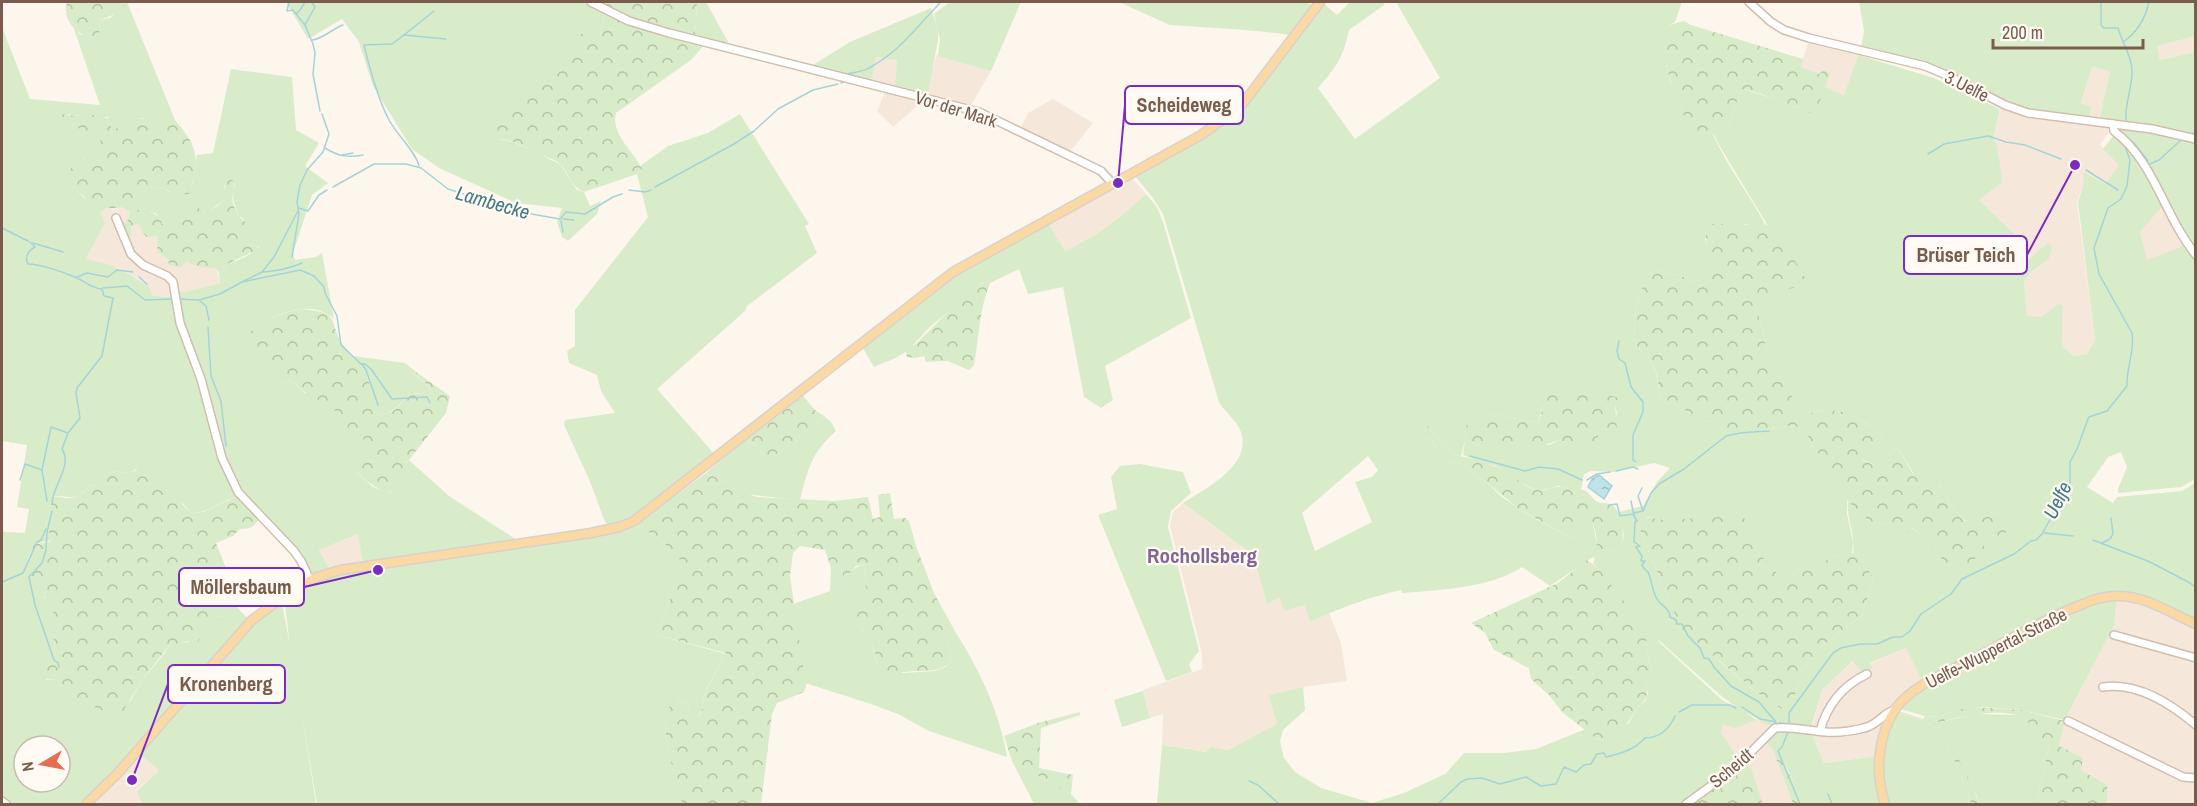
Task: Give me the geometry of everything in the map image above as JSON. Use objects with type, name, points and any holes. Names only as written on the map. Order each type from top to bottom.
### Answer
[{"type":"main road","points":[[89,802],[252,620],[276,601],[310,580],[331,572],[591,533],[634,521],[953,272],[1201,135],[1232,113],[1258,85],[1319,3]]},
{"type":"main road","name":"Uelfe-Wuppertal-Straße","points":[[1885,804],[1880,782],[1879,756],[1887,728],[1895,710],[1905,698],[1924,685],[2055,616],[2096,599],[2118,596],[2132,598],[2155,605],[2196,624]]},
{"type":"street","name":"Vor der Mark","points":[[591,2],[634,23],[869,86],[979,112],[1072,156],[1105,174],[1112,183]]},
{"type":"street","name":"3.Uelfe","points":[[1749,2],[1771,22],[1784,30],[1925,66],[2005,105],[2028,113],[2165,131],[2196,139]]},
{"type":"street","points":[[2113,124],[2114,131],[2128,142],[2140,157],[2179,230],[2196,255]]},
{"type":"street","points":[[116,218],[128,250],[136,259],[150,270],[171,279],[180,323],[201,379],[212,426],[228,472],[241,496],[302,561],[310,580]]},
{"type":"street","points":[[2114,635],[2196,658]]},
{"type":"street","points":[[1867,674],[1848,685],[1838,695],[1826,714],[1820,731],[1835,732],[1869,727],[1890,711],[1895,710]]},
{"type":"street","points":[[2103,687],[2126,687],[2144,692],[2168,704],[2196,725]]},
{"type":"street","points":[[2068,721],[2183,777],[2196,778]]},
{"type":"street","name":"Scheidt","points":[[1686,804],[1734,769],[1774,728],[1820,731]]},
{"type":"street","points":[[2,801],[6,804]]},
{"type":"shaded area","points":[[2195,36],[2195,52],[2160,60],[2157,45]]},
{"type":"shaded area","points":[[1808,43],[1858,55],[1844,95],[1824,86],[1828,79],[1800,67]]},
{"type":"shaded area","points":[[936,55],[991,71],[967,112],[924,100],[893,127],[877,111],[886,90],[871,85],[876,57],[933,69]]},
{"type":"shaded area","points":[[2092,67],[2110,71],[2099,120],[2089,119],[2081,104]]},
{"type":"shaded area","points":[[1053,99],[1093,123],[1069,153],[1020,129],[1028,113]]},
{"type":"shaded area","points":[[2001,106],[2040,118],[2106,127],[2109,132],[2100,145],[2119,165],[2105,184],[2084,172],[2083,185],[2077,202],[2095,340],[2087,354],[2074,356],[2062,346],[2063,306],[2059,303],[2041,317],[2027,317],[2024,282],[2030,273],[2049,259],[2046,243],[2029,260],[2011,242],[2015,236],[1979,200],[2003,182],[1993,141]]},
{"type":"shaded area","points":[[1130,176],[1146,194],[1116,222],[1093,238],[1065,251],[1047,221]]},
{"type":"shaded area","points":[[2164,205],[2186,245],[2147,261],[2140,232]]},
{"type":"shaded area","points":[[121,207],[130,212],[127,222],[131,236],[131,227],[136,224],[140,226],[142,232],[155,236],[169,259],[170,265],[180,268],[186,262],[217,268],[220,283],[165,297],[152,295],[140,280],[128,273],[86,259],[105,223],[100,212],[107,208],[113,210]]},
{"type":"shaded area","points":[[1183,503],[1253,555],[1267,604],[1281,598],[1284,611],[1305,605],[1311,622],[1329,613],[1341,643],[1347,681],[1303,687],[1270,695],[1277,724],[1228,750],[1211,747],[1207,752],[1162,745],[1163,714],[1150,718],[1143,690],[1202,669],[1202,654],[1170,526],[1173,512]]},
{"type":"shaded area","points":[[359,534],[363,563],[330,570],[319,550]]},
{"type":"shaded area","points":[[2117,598],[2145,604],[2195,627],[2195,804],[2107,804],[2107,785],[2080,770],[2059,746],[2065,721],[2114,626]]},
{"type":"shaded area","points":[[1906,648],[1923,683],[1904,695],[1878,756],[1824,763],[1811,732],[1822,690],[1854,661],[1870,664]]},
{"type":"shaded area","points":[[1756,719],[1774,727],[1765,741],[1773,750],[1793,804],[1763,804],[1748,760],[1740,761],[1720,733],[1723,724]]},
{"type":"shaded area","points":[[138,753],[159,770],[137,790],[142,804],[95,804]]},
{"type":"green space","points":[[67,2],[127,2],[115,14],[99,20],[98,37],[91,37],[78,32],[69,22]]},
{"type":"green space","points":[[127,2],[175,120],[158,121],[141,118],[115,130],[110,126],[108,117],[92,117],[81,113],[75,116],[67,114],[68,125],[93,132],[101,138],[101,146],[85,158],[66,180],[83,197],[107,208],[100,212],[105,223],[86,259],[110,265],[129,274],[148,286],[152,295],[165,297],[174,295],[211,427],[240,496],[204,511],[191,513],[176,495],[167,492],[159,483],[136,469],[130,473],[110,471],[96,486],[90,485],[77,496],[54,496],[51,514],[45,522],[52,540],[34,544],[27,561],[32,580],[54,610],[54,616],[61,627],[54,638],[55,655],[46,680],[57,680],[68,691],[84,701],[115,714],[131,700],[140,683],[171,643],[198,642],[216,617],[223,616],[231,607],[236,606],[248,619],[97,790],[82,803],[11,804],[2,799],[2,529],[4,532],[25,533],[29,509],[17,507],[27,445],[2,441],[2,27],[30,99],[100,105],[73,26],[80,35],[100,29],[99,20],[110,18]]},
{"type":"green space","points":[[286,2],[589,2],[607,11],[603,18],[600,36],[583,33],[564,60],[541,84],[490,126],[499,139],[513,142],[560,164],[577,190],[584,192],[590,206],[601,201],[597,214],[568,241],[562,237],[557,222],[562,208],[516,203],[439,168],[412,149],[373,86],[359,42],[342,19],[308,39]]},
{"type":"green space","points":[[591,2],[697,2],[695,40],[706,43],[691,60],[616,113],[616,128],[619,135],[642,169],[637,174],[584,192],[576,187],[556,161],[513,142],[494,140],[488,135],[489,126],[541,84],[564,59],[583,32],[600,36],[603,18],[607,11]]},
{"type":"green space","points":[[697,2],[706,2],[732,49],[695,39]]},
{"type":"green space","points":[[950,2],[1021,2],[991,71],[938,56],[940,40],[934,14]]},
{"type":"green space","points":[[1119,2],[1305,2],[1314,5],[1292,35],[1170,25]]},
{"type":"green space","points":[[1322,2],[1337,15],[1350,2],[1385,2],[1349,30],[1338,61],[1318,88],[1355,139],[1440,78],[1396,2],[1682,2],[1675,22],[1669,25],[1666,65],[1670,81],[1687,122],[1704,135],[1713,134],[1766,226],[1744,224],[1705,238],[1710,255],[1711,280],[1700,286],[1684,277],[1655,270],[1643,287],[1636,307],[1636,350],[1652,364],[1660,397],[1703,420],[1714,423],[1726,432],[1739,435],[1787,426],[1798,427],[1807,435],[1847,500],[1847,514],[1853,542],[1852,554],[1832,557],[1821,563],[1806,563],[1784,581],[1757,551],[1747,522],[1665,520],[1646,517],[1640,530],[1676,617],[1720,662],[1756,692],[1782,709],[1795,696],[1801,672],[1816,651],[1862,615],[1874,579],[1857,553],[1853,554],[1854,547],[1848,500],[1869,521],[1884,524],[1896,530],[1911,528],[1923,535],[1933,547],[1986,549],[1978,539],[2000,512],[1966,521],[1954,510],[1936,478],[1914,474],[1898,448],[1874,465],[1862,459],[1882,439],[1881,432],[1853,416],[1833,410],[1823,410],[1804,418],[1767,354],[1761,322],[1752,294],[1803,285],[1774,226],[1768,226],[1714,134],[1727,130],[1743,89],[1796,108],[1817,109],[1824,86],[1844,95],[1858,55],[1934,78],[2000,109],[1993,140],[1996,142],[2003,182],[1979,200],[2016,236],[2011,242],[2029,259],[2047,243],[2052,246],[2049,259],[2030,273],[2024,282],[2027,316],[2041,317],[2059,303],[2063,306],[2062,346],[2074,356],[2087,354],[2095,340],[2078,202],[2084,172],[2105,184],[2119,165],[2103,149],[2114,135],[2133,152],[2164,205],[2140,232],[2147,260],[2186,245],[2195,257],[2195,479],[2181,487],[2118,493],[2127,467],[2121,452],[2108,457],[2087,487],[2113,503],[2117,497],[2182,491],[2195,483],[2195,622],[2146,600],[2096,597],[1923,683],[1906,648],[1870,663],[1872,668],[1862,673],[1853,661],[1822,690],[1811,728],[1777,725],[1778,718],[1774,727],[1746,712],[1756,720],[1736,728],[1723,724],[1721,733],[1740,761],[1682,804],[1157,804],[1162,745],[1206,752],[1211,747],[1228,750],[1277,724],[1269,695],[1303,687],[1305,710],[1283,730],[1280,741],[1284,758],[1295,772],[1321,788],[1372,803],[1404,793],[1445,774],[1464,753],[1504,753],[1536,749],[1586,729],[1598,740],[1629,723],[1636,709],[1646,700],[1648,693],[1646,686],[1652,673],[1645,642],[1649,638],[1657,643],[1658,641],[1722,700],[1736,707],[1644,627],[1593,563],[1595,559],[1622,546],[1624,535],[1619,512],[1643,506],[1657,482],[1670,468],[1654,463],[1613,472],[1591,471],[1584,474],[1581,490],[1558,486],[1539,491],[1515,480],[1494,465],[1484,464],[1463,455],[1465,441],[1461,456],[1458,456],[1443,445],[1426,424],[1424,437],[1432,440],[1436,450],[1443,453],[1449,463],[1457,462],[1466,466],[1476,477],[1485,481],[1502,497],[1525,513],[1571,538],[1592,520],[1598,550],[1593,557],[1550,586],[1522,567],[1495,580],[1480,584],[1432,591],[1402,593],[1401,590],[1389,593],[1355,603],[1310,622],[1305,605],[1284,611],[1280,598],[1267,604],[1253,555],[1183,503],[1225,475],[1240,455],[1243,444],[1237,424],[1219,402],[1163,214],[1134,175],[1221,123]],"holes":[[[1559,387],[1579,390],[1615,404],[1617,414],[1591,438],[1576,443],[1559,440],[1550,445],[1481,445],[1467,441],[1465,434],[1469,417],[1486,413],[1538,423],[1543,405]],[[1368,456],[1378,470],[1372,477],[1355,482],[1372,522],[1315,551],[1302,513]]]},
{"type":"green space","points":[[1859,2],[2195,2],[2195,36],[2157,46],[2160,60],[2195,52],[2195,136],[2099,120],[2110,71],[2092,67],[2081,103],[2091,107],[2089,119],[2029,111],[2006,103],[1965,82],[1861,48],[1864,31]]},
{"type":"green space","points":[[931,8],[938,30],[938,40],[927,98],[895,89],[897,60],[876,57],[871,85],[808,68],[850,42]]},
{"type":"green space","points":[[1684,21],[1803,59],[1801,67],[1819,74],[1824,70],[1830,73],[1817,109],[1811,113],[1743,89],[1727,130],[1707,135],[1695,132],[1686,121],[1669,78],[1665,57],[1669,25]]},
{"type":"green space","points":[[231,69],[292,77],[296,130],[319,143],[305,166],[328,183],[312,195],[293,253],[295,260],[316,257],[322,253],[334,319],[324,312],[313,309],[288,311],[276,316],[246,336],[256,358],[266,364],[276,374],[276,380],[283,384],[290,380],[305,393],[319,394],[339,411],[343,417],[344,427],[362,436],[370,451],[357,473],[373,487],[390,493],[405,463],[409,460],[449,496],[517,540],[363,563],[358,534],[319,550],[330,570],[310,578],[302,560],[233,481],[185,336],[176,294],[220,283],[219,272],[226,270],[227,264],[248,255],[259,247],[249,238],[243,218],[238,215],[232,195],[235,184],[227,180],[224,186],[226,195],[223,201],[209,211],[205,212],[191,207],[162,224],[156,213],[137,211],[134,202],[148,187],[169,192],[192,186],[197,155],[213,153]]},
{"type":"green space","points":[[81,113],[109,119],[112,121],[110,126],[115,129],[134,119],[175,120],[189,138],[195,154],[195,172],[189,194],[175,195],[164,189],[148,187],[135,202],[137,210],[155,214],[162,224],[192,206],[205,212],[224,200],[225,182],[233,180],[235,189],[232,195],[233,204],[238,215],[246,223],[249,238],[253,236],[259,240],[257,250],[227,264],[226,270],[219,272],[216,268],[201,267],[186,262],[180,268],[169,265],[168,259],[157,251],[156,236],[147,237],[136,224],[131,227],[131,236],[124,238],[121,229],[123,223],[127,222],[130,212],[121,207],[106,208],[98,205],[84,197],[66,180],[68,173],[77,163],[95,151],[101,138],[57,119],[61,114],[75,116]]},
{"type":"green space","points":[[740,114],[809,224],[805,226],[817,253],[747,306],[745,311],[657,389],[716,456],[633,518],[610,526],[605,522],[589,479],[564,425],[565,420],[615,413],[601,391],[597,375],[569,363],[567,351],[575,346],[575,310],[648,217],[637,174],[641,169],[640,166],[668,146],[708,133]]},
{"type":"green space","points":[[2122,129],[2166,135],[2195,142],[2195,249],[2141,153],[2120,132]]},
{"type":"green space","points":[[1146,194],[1157,207],[1163,222],[1191,318],[1105,366],[1113,400],[1101,408],[1084,397],[1063,287],[1028,294],[1019,269],[990,283],[983,282],[930,327],[908,350],[874,367],[863,348],[937,286],[1047,221],[1065,251],[1108,226]]},
{"type":"green space","points":[[1707,224],[1774,225],[1805,278],[1803,285],[1771,294],[1752,294],[1761,322],[1767,354],[1804,417],[1814,412],[1834,410],[1853,416],[1881,432],[1882,439],[1862,460],[1874,465],[1898,448],[1913,474],[1922,471],[1936,478],[1954,510],[1965,521],[2000,512],[2009,529],[2000,538],[1979,539],[1986,549],[1967,566],[1950,569],[1923,535],[1912,528],[1907,534],[1884,524],[1869,521],[1847,500],[1807,435],[1798,427],[1787,426],[1738,435],[1726,432],[1714,423],[1703,420],[1660,397],[1657,376],[1652,364],[1649,359],[1636,351],[1636,308],[1643,287],[1655,270],[1684,277],[1700,286],[1711,280]]},
{"type":"green space","points":[[984,282],[990,283],[981,313],[974,365],[969,370],[947,361],[926,362],[924,356],[907,357],[906,352],[909,347],[916,344],[959,301]]},
{"type":"green space","points":[[301,309],[323,313],[332,319],[344,346],[369,381],[377,415],[387,414],[394,410],[412,395],[431,395],[427,384],[411,372],[416,372],[450,396],[446,413],[405,462],[408,469],[407,474],[389,493],[366,481],[355,468],[355,462],[359,456],[369,451],[362,436],[351,439],[348,436],[339,411],[327,408],[317,399],[318,394],[310,396],[290,380],[283,384],[276,380],[276,374],[247,352],[246,336],[258,326],[271,318]]},
{"type":"green space","points":[[353,356],[405,363],[416,372],[412,373],[427,385],[431,395],[413,394],[393,410],[377,415],[373,408],[368,378],[357,366]]},
{"type":"green space","points":[[1559,387],[1601,392],[1618,398],[1615,404],[1617,431],[1608,436],[1599,435],[1594,443],[1570,444],[1559,440],[1534,449],[1481,445],[1467,441],[1465,434],[1468,417],[1486,413],[1538,423],[1548,393]]},
{"type":"green space","points":[[803,396],[815,410],[824,416],[769,460],[747,438]]},
{"type":"green space","points":[[824,416],[836,431],[816,454],[805,479],[800,500],[744,494],[729,483],[706,473],[747,438],[769,460]]},
{"type":"green space","points":[[1415,422],[1426,424],[1443,445],[1458,456],[1501,469],[1532,489],[1569,487],[1580,489],[1586,491],[1598,502],[1610,504],[1618,511],[1620,517],[1623,529],[1622,546],[1595,559],[1593,557],[1597,539],[1592,521],[1571,538],[1519,509],[1485,481],[1476,477],[1466,466],[1457,462],[1449,463],[1443,453],[1436,450],[1432,440],[1424,437],[1415,429]]},
{"type":"green space","points":[[1140,464],[1183,472],[1191,493],[1171,511],[1168,527],[1199,651],[1189,664],[1192,672],[1166,681],[1098,515],[1117,509],[1111,477],[1120,466]]},
{"type":"green space","points":[[139,469],[171,493],[182,494],[182,504],[191,513],[204,512],[241,496],[261,516],[253,526],[240,529],[233,536],[216,543],[240,603],[231,607],[223,616],[216,617],[198,642],[188,641],[174,645],[171,643],[140,683],[121,715],[86,703],[69,692],[57,680],[41,679],[43,668],[55,654],[54,638],[61,626],[52,618],[54,610],[47,605],[45,596],[40,597],[32,587],[30,574],[24,570],[34,544],[52,540],[45,522],[51,515],[51,498],[76,497],[90,485],[96,486],[110,471],[130,473]]},
{"type":"green space","points":[[706,473],[729,483],[736,490],[757,497],[834,501],[868,497],[873,519],[880,517],[878,495],[890,493],[894,519],[905,518],[909,521],[934,593],[956,633],[946,639],[952,661],[944,667],[898,672],[885,670],[878,663],[872,645],[857,617],[859,598],[868,592],[865,585],[866,564],[856,566],[843,576],[840,566],[831,568],[825,550],[800,546],[793,553],[790,576],[806,686],[804,692],[777,703],[772,714],[761,804],[682,804],[668,749],[666,720],[669,708],[676,700],[689,705],[690,713],[697,716],[702,713],[707,689],[726,653],[657,635],[685,565],[664,543],[637,524]]},
{"type":"green space","points":[[1741,516],[1747,521],[1757,551],[1784,581],[1806,563],[1821,563],[1832,557],[1857,553],[1874,579],[1862,615],[1816,651],[1801,672],[1795,696],[1782,709],[1756,692],[1683,630],[1640,530],[1645,517],[1665,520]]},
{"type":"green space","points":[[637,524],[664,543],[686,565],[674,588],[657,635],[726,654],[707,689],[702,712],[697,716],[690,713],[689,705],[677,700],[666,722],[668,750],[682,804],[317,804],[301,709],[316,804],[142,804],[137,791],[159,770],[138,753],[263,614],[278,602],[283,609],[290,645],[284,598],[312,583],[339,574],[610,533]]},
{"type":"green space","points":[[1587,560],[1599,569],[1644,627],[1659,639],[1657,643],[1653,643],[1649,638],[1645,642],[1652,673],[1646,686],[1645,700],[1621,731],[1611,737],[1598,740],[1562,712],[1549,695],[1531,679],[1529,668],[1494,650],[1485,633],[1471,623],[1558,583]]},
{"type":"green space","points":[[866,564],[865,585],[868,592],[861,628],[871,641],[877,663],[903,673],[935,671],[952,661],[946,639],[956,633],[988,693],[1007,757],[929,731],[898,714],[871,704],[805,683],[793,604],[830,591],[831,568],[840,566],[843,576]]},
{"type":"green space","points":[[2117,598],[2114,626],[2065,720],[2021,710],[1981,707],[1953,711],[1940,717],[1925,716],[1900,709],[1905,702],[1949,674],[2076,609]]},
{"type":"green space","points":[[1143,691],[1150,718],[1122,727],[1114,700]]},
{"type":"green space","points":[[1971,707],[2021,710],[2065,721],[2059,746],[2083,758],[2081,770],[2107,785],[2107,804],[2036,804],[2050,742],[2034,738],[2031,725],[2022,718],[1994,713],[1936,723],[1970,782],[1979,804],[1971,804],[1960,772],[1937,728],[1922,720],[1897,713],[1898,711],[1923,719],[1925,716],[1940,717]]},
{"type":"green space","points":[[1080,712],[1080,715],[1041,728],[1039,768],[1073,775],[1071,794],[1012,761],[1004,736],[1038,723]]},
{"type":"green space","points":[[1896,713],[1922,720],[1937,728],[1960,772],[1971,804],[1888,804],[1883,780],[1883,758]]},
{"type":"green space","points":[[1976,714],[2017,715],[2027,719],[2050,742],[2036,804],[1979,804],[1976,794],[1936,723]]},
{"type":"green space","points":[[1775,730],[1811,732],[1824,763],[1878,756],[1883,804],[1802,804],[1784,763],[1776,750],[1773,750],[1765,741]]},
{"type":"green space","points":[[1776,749],[1797,789],[1802,804],[1793,804],[1773,750]]},
{"type":"green space","points":[[1748,759],[1763,804],[1691,804]]},
{"type":"green space","points":[[1012,761],[1071,794],[1080,804],[1034,804]]},
{"type":"water","points":[[1599,475],[1612,486],[1604,499],[1588,487],[1592,479]]},
{"type":"waterway","points":[[289,2],[287,11],[293,10],[305,25],[313,44],[315,53],[313,74],[320,111]]},
{"type":"waterway","points":[[296,14],[305,2]]},
{"type":"waterway","points":[[305,25],[315,7],[312,3],[315,2]]},
{"type":"waterway","name":"Lambecke","points":[[847,74],[867,69],[891,54],[941,2]]},
{"type":"waterway","name":"Uelfe","points":[[2101,2],[2101,25],[2104,28],[2118,28],[2131,64],[2132,76],[2126,122]]},
{"type":"waterway","name":"Uelfe","points":[[2123,42],[2140,25],[2149,2]]},
{"type":"waterway","points":[[404,35],[434,11]]},
{"type":"waterway","points":[[312,40],[343,25]]},
{"type":"waterway","points":[[419,166],[414,155],[392,126],[385,111],[374,83],[364,45],[392,44],[404,35],[446,39]]},
{"type":"waterway","name":"Lambecke","points":[[655,187],[734,144],[754,131],[778,109],[813,90],[838,84]]},
{"type":"waterway","points":[[292,257],[299,214],[297,202],[300,185],[307,170],[323,152],[329,134],[322,114]]},
{"type":"waterway","points":[[2192,133],[2196,134]]},
{"type":"waterway","points":[[1928,154],[1944,144],[1988,136],[2025,145],[2061,159]]},
{"type":"waterway","points":[[2150,164],[2159,160],[2180,141]]},
{"type":"waterway","points":[[2132,143],[2148,161]]},
{"type":"waterway","name":"Uelfe","points":[[1789,724],[1789,713],[1833,653],[1841,648],[1860,644],[1877,644],[1893,637],[1902,637],[1910,631],[1921,614],[1951,594],[1962,579],[2014,554],[2042,534],[2070,484],[2070,462],[2089,417],[2107,411],[2127,386],[2132,333],[2099,274],[2094,248],[2108,208],[2121,199],[2127,186],[2130,160],[2124,144]]},
{"type":"waterway","points":[[325,148],[343,156],[363,155]]},
{"type":"waterway","points":[[342,155],[353,153]]},
{"type":"waterway","name":"Lambecke","points":[[333,187],[374,164],[406,164],[421,168],[448,189],[520,212],[560,219],[566,212],[585,214],[622,194]]},
{"type":"waterway","points":[[2086,170],[2118,190]]},
{"type":"waterway","name":"Lambecke","points":[[299,208],[308,211],[319,195],[327,190]]},
{"type":"waterway","name":"Lambecke","points":[[629,190],[645,192],[651,190]]},
{"type":"waterway","points":[[244,281],[262,272],[274,257],[298,211]]},
{"type":"waterway","points":[[563,219],[574,220]]},
{"type":"waterway","points":[[561,221],[563,232]]},
{"type":"waterway","name":"Lambecke","points":[[2,228],[28,241]]},
{"type":"waterway","points":[[30,242],[35,247],[28,254],[28,264],[70,275],[102,289],[104,296],[113,298],[102,356],[77,388],[80,418],[68,433],[62,449],[65,456],[64,469],[52,504]]},
{"type":"waterway","name":"Lambecke","points":[[33,243],[63,252]]},
{"type":"waterway","points":[[263,272],[302,263]]},
{"type":"waterway","points":[[77,277],[87,273],[108,277],[117,270],[133,272]]},
{"type":"waterway","points":[[179,299],[199,300],[220,294],[242,282],[300,270],[314,276],[324,287],[337,316],[341,345],[361,364],[371,369],[392,399],[427,397],[430,403]]},
{"type":"waterway","points":[[139,277],[147,284]]},
{"type":"waterway","points":[[103,288],[127,286],[145,300],[172,299]]},
{"type":"waterway","points":[[200,301],[206,306],[209,320]]},
{"type":"waterway","points":[[208,327],[211,376],[221,401],[226,446]]},
{"type":"waterway","points":[[1619,341],[1617,351],[1619,359],[1625,363],[1631,387],[1643,402],[1643,412],[1633,435],[1633,460],[1636,462]]},
{"type":"waterway","points":[[362,364],[378,405]]},
{"type":"waterway","points":[[47,501],[42,470],[51,427],[68,433]]},
{"type":"waterway","points":[[1643,511],[1651,493],[1659,484],[1684,469],[1726,436],[1769,431]]},
{"type":"waterway","points":[[1470,456],[1525,471],[1539,467],[1558,469],[1582,480]]},
{"type":"waterway","points":[[20,480],[25,464],[42,470]]},
{"type":"waterway","points":[[1616,471],[1633,467],[1638,469]]},
{"type":"waterway","points":[[1587,480],[1597,474],[1610,472]]},
{"type":"waterway","points":[[1634,513],[1643,511],[1638,496],[1642,488]]},
{"type":"waterway","points":[[1631,501],[1637,521],[1635,522],[1634,542],[1640,546],[1636,547],[1642,556],[1641,561],[1645,561],[1642,565],[1648,572],[1657,599],[1669,611],[1670,617],[1676,620],[1677,624],[1682,624],[1688,636],[1700,648],[1704,658],[1709,659],[1731,686],[1759,702],[1776,722]]},
{"type":"waterway","points":[[1609,505],[1617,504],[1620,516],[1634,514]]},
{"type":"waterway","points":[[52,511],[42,563],[29,577],[35,605],[54,660],[59,667]]},
{"type":"waterway","points":[[2102,543],[2110,539],[2113,534],[2111,518]]},
{"type":"waterway","points":[[2,582],[23,573],[37,542],[41,540],[46,529]]},
{"type":"waterway","points":[[2044,533],[2073,536]]},
{"type":"waterway","points":[[2093,540],[2150,562],[2196,588]]},
{"type":"waterway","points":[[1679,712],[1692,705],[1730,705],[1736,708]]},
{"type":"waterway","points":[[1742,707],[1760,719],[1776,722]]},
{"type":"waterway","points":[[1438,804],[1467,779],[1482,778],[1500,784],[1526,777],[1541,786],[1556,784],[1564,767],[1576,772],[1584,765],[1591,764],[1597,754],[1604,753],[1606,757],[1627,750],[1645,738],[1664,732],[1675,716]]},
{"type":"waterway","points":[[1779,723],[1789,724]]},
{"type":"waterway","name":"Uelfe","points":[[1788,732],[1778,751],[1800,804]]},
{"type":"waterway","points":[[1249,781],[1258,785],[1279,804]]},
{"type":"waterway","points":[[1828,794],[1832,804]]},
{"type":"place","name":"Brüser Teich","points":[[2075,165]]},
{"type":"place","name":"Scheideweg","points":[[1118,183]]},
{"type":"place","name":"Möllersbaum","points":[[378,570]]},
{"type":"place","name":"Kronenberg","points":[[132,780]]},
{"type":"district","name":"Rochollsberg","points":[[1202,555]]}]
